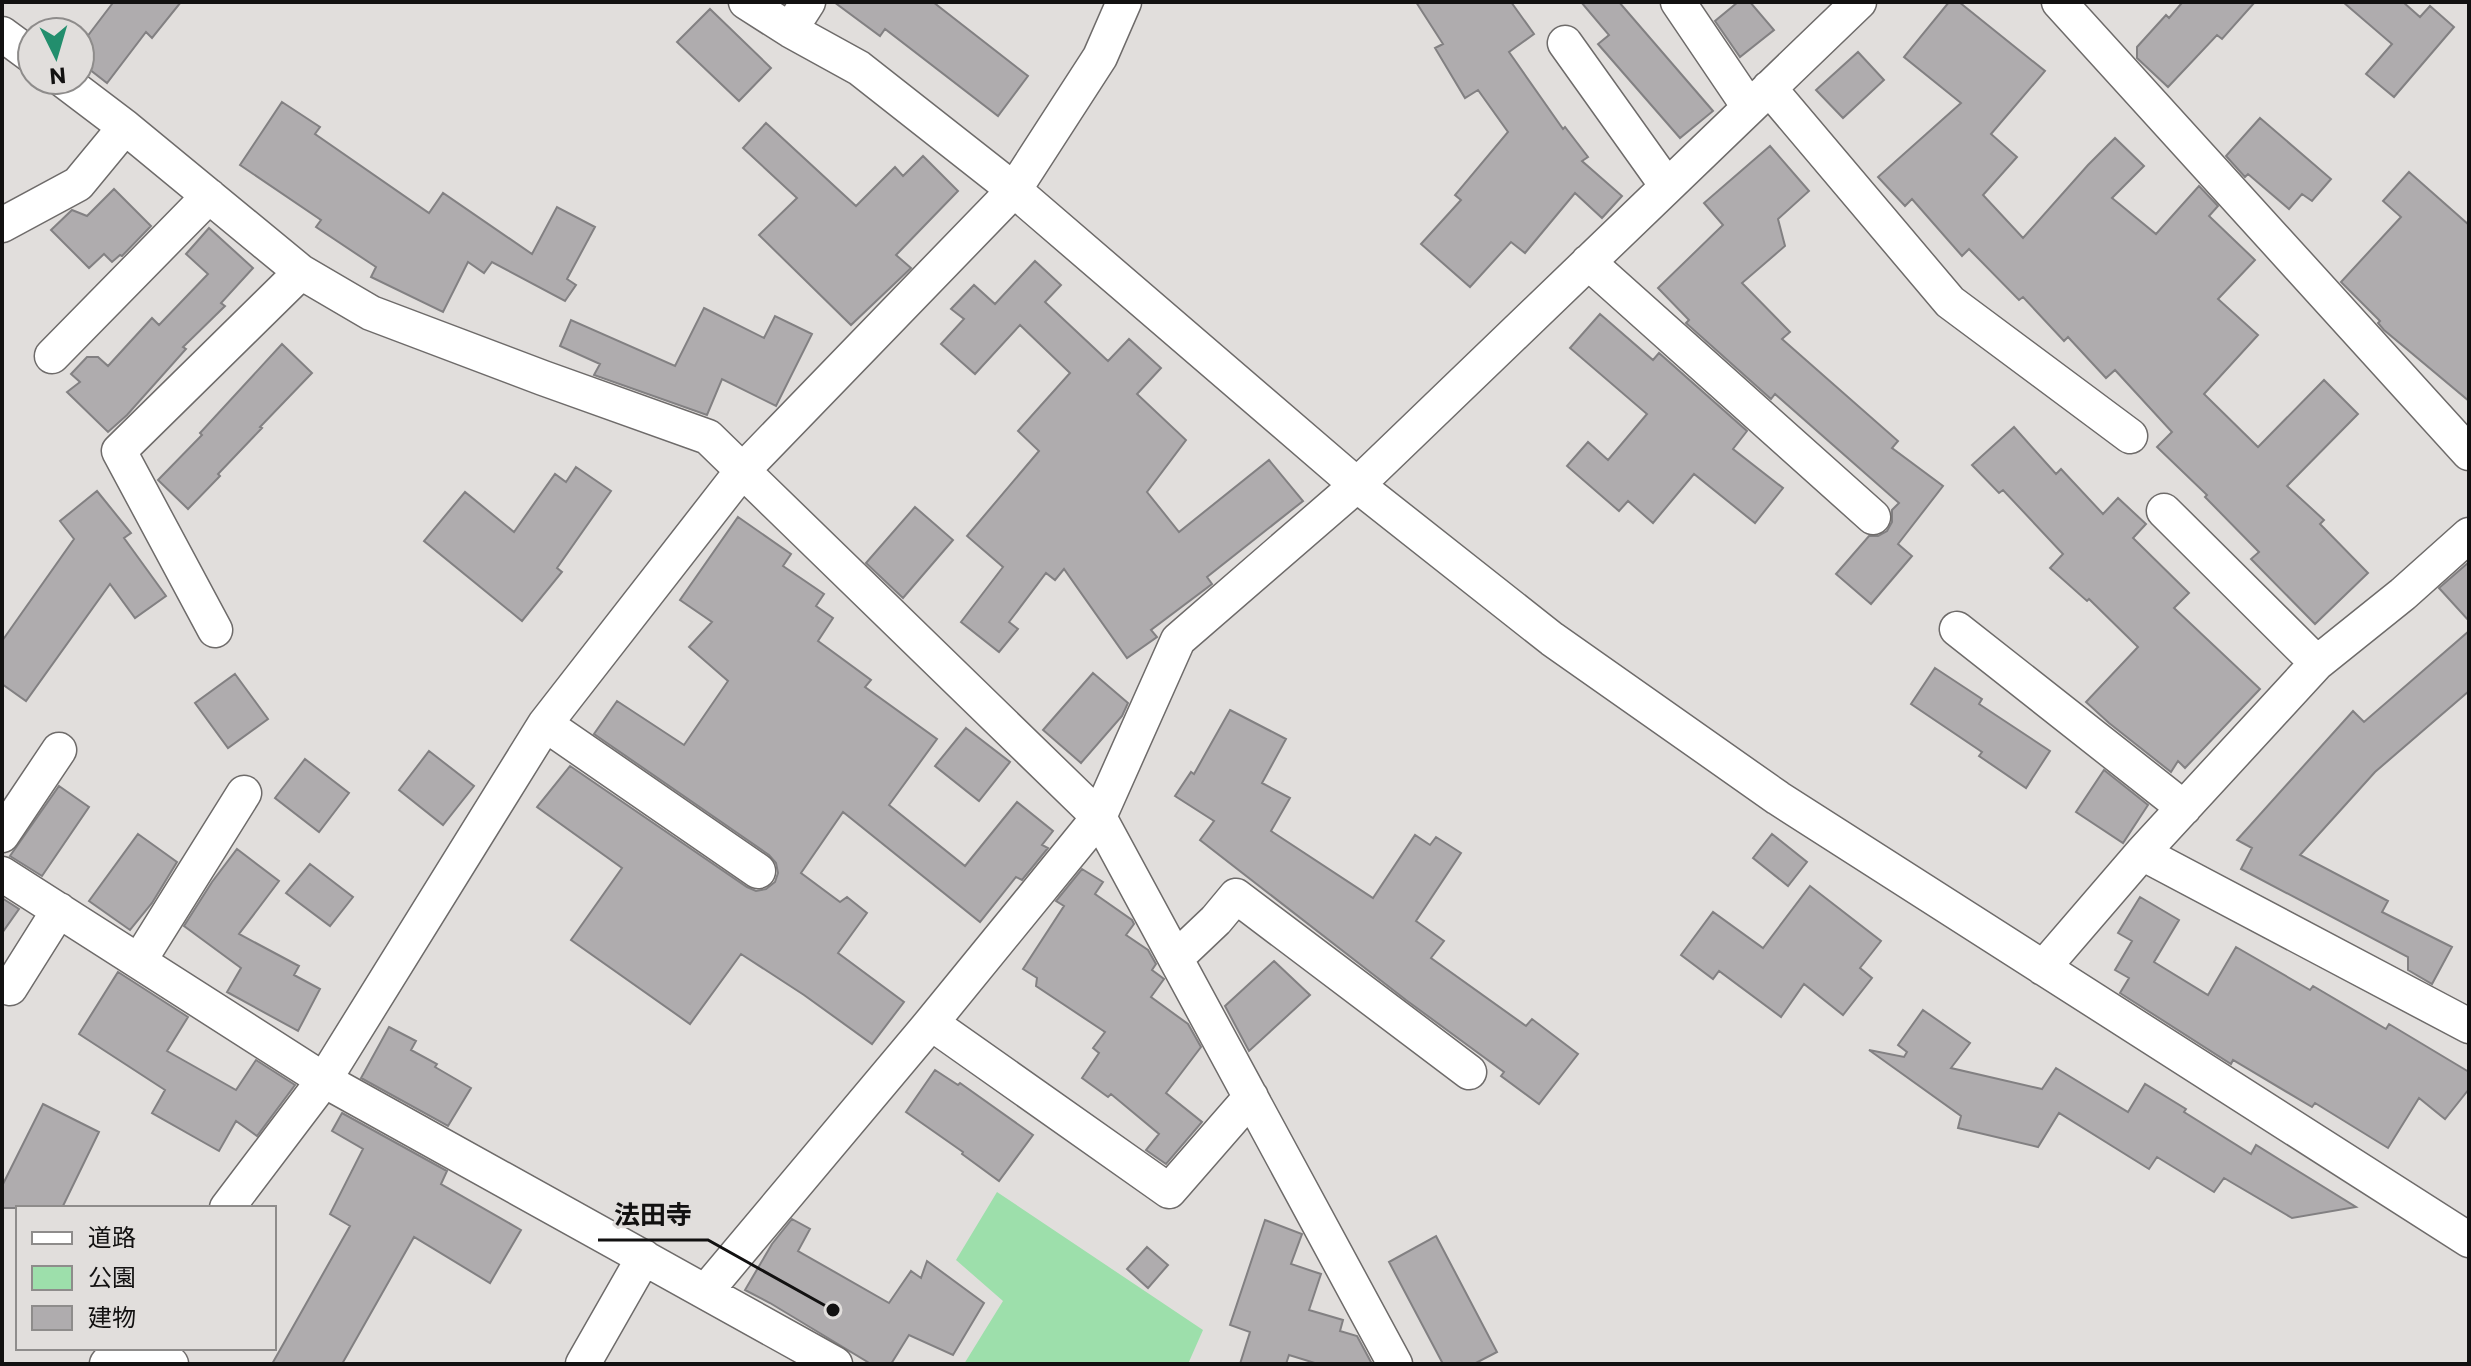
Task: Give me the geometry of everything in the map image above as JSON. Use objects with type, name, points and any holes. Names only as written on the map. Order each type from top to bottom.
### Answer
[{"type":"street","points":[[746,2],[859,68],[1014,190],[1357,485],[1552,639],[1778,798],[2469,1240]]},
{"type":"street","points":[[790,30],[808,2]]},
{"type":"street","points":[[229,1206],[324,1080],[545,724],[742,471],[1014,190],[1100,57],[1124,2]]},
{"type":"street","points":[[1678,2],[1759,97],[1950,302],[2130,436]]},
{"type":"street","points":[[706,1291],[1099,817],[1178,640],[1357,485],[1859,2]]},
{"type":"street","points":[[2059,2],[2469,453]]},
{"type":"street","points":[[1565,43],[1667,186]]},
{"type":"street","points":[[84,96],[301,272],[371,313],[708,437],[1099,817],[1395,1364]]},
{"type":"street","points":[[2,225],[78,184],[125,127]]},
{"type":"street","points":[[52,356],[209,196]]},
{"type":"street","points":[[1588,262],[1873,517]]},
{"type":"street","points":[[215,630],[119,451],[301,272]]},
{"type":"street","points":[[2164,511],[2317,663]]},
{"type":"street","points":[[2043,968],[2142,853],[2317,663],[2403,594],[2469,535]]},
{"type":"street","points":[[1957,629],[2184,808]]},
{"type":"street","points":[[545,724],[758,871]]},
{"type":"street","points":[[2,835],[59,750]]},
{"type":"street","points":[[139,961],[244,793]]},
{"type":"street","points":[[2142,853],[2469,1026]]},
{"type":"street","points":[[2,874],[324,1080],[835,1364]]},
{"type":"street","points":[[1176,958],[1236,896],[1469,1072]]},
{"type":"street","points":[[10,988],[59,910]]},
{"type":"street","points":[[931,1023],[1169,1191],[1251,1097]]},
{"type":"street","points":[[583,1364],[644,1257]]},
{"type":"street","points":[[143,1350],[171,1364]]},
{"type":"green space","points":[[997,1192],[1203,1330],[1188,1364],[964,1364],[1003,1301],[956,1260]]},
{"type":"building","points":[[109,2],[181,2],[152,38],[146,32],[107,83],[96,74],[96,25],[112,4]]},
{"type":"building","points":[[834,2],[933,2],[1028,76],[998,116],[885,29],[880,36]]},
{"type":"building","points":[[1416,2],[1511,2],[1534,34],[1509,52],[1563,129],[1565,127],[1588,157],[1582,161],[1622,196],[1602,218],[1575,193],[1525,253],[1511,242],[1470,287],[1421,244],[1461,200],[1455,195],[1508,132],[1478,90],[1465,98],[1435,48],[1443,44]]},
{"type":"building","points":[[1581,2],[1619,2],[1713,111],[1680,138],[1598,44],[1609,35]]},
{"type":"building","points":[[1738,2],[1750,2],[1774,30],[1740,57],[1715,21]]},
{"type":"building","points":[[1949,2],[1959,2],[2045,71],[1991,134],[2017,157],[1983,195],[2023,238],[2115,138],[2144,166],[2112,198],[2156,234],[2199,186],[2218,206],[2209,216],[2255,260],[2218,299],[2258,335],[2204,394],[2258,447],[2324,380],[2358,414],[2287,486],[2324,520],[2320,524],[2368,573],[2315,624],[2251,559],[2259,552],[2205,497],[2207,495],[2157,447],[2172,432],[2115,370],[2106,378],[2068,337],[2064,341],[2023,297],[2019,300],[1969,249],[1962,256],[1912,199],[1905,206],[1878,177],[1961,103],[1904,57]]},
{"type":"building","points":[[2179,2],[2255,2],[2222,39],[2217,35],[2168,87],[2137,58],[2137,47],[2166,15],[2169,18],[2181,4]]},
{"type":"building","points":[[2343,2],[2403,2],[2420,17],[2430,6],[2454,27],[2394,97],[2366,74],[2392,44]]},
{"type":"building","points":[[710,9],[771,68],[739,101],[677,42]]},
{"type":"building","points":[[1858,52],[1884,80],[1843,118],[1816,90]]},
{"type":"building","points":[[282,102],[320,127],[315,134],[429,213],[443,193],[532,254],[557,207],[595,227],[567,279],[576,285],[565,301],[492,262],[484,273],[468,262],[443,312],[371,277],[376,267],[316,227],[321,220],[240,165]]},
{"type":"building","points":[[2260,118],[2331,179],[2312,201],[2302,194],[2289,209],[2248,174],[2245,177],[2226,156]]},
{"type":"building","points":[[766,123],[856,206],[895,167],[903,176],[923,156],[958,191],[896,255],[911,268],[851,325],[759,235],[797,198],[743,148]]},
{"type":"building","points":[[1770,146],[1809,191],[1778,219],[1785,246],[1742,283],[1790,332],[1782,339],[1898,441],[1892,448],[1943,486],[1898,544],[1912,556],[1871,604],[1836,574],[1869,536],[1878,536],[1887,531],[1892,522],[1892,510],[1899,503],[1775,394],[1771,399],[1686,323],[1689,320],[1658,288],[1723,225],[1704,203]]},
{"type":"building","points":[[2409,172],[2469,225],[2469,401],[2384,330],[2378,323],[2380,321],[2341,282],[2401,217],[2383,201]]},
{"type":"building","points":[[114,189],[151,226],[122,256],[112,262],[104,254],[89,268],[51,230],[72,210],[87,216]]},
{"type":"building","points":[[209,228],[253,268],[221,303],[225,306],[183,347],[186,349],[108,432],[67,392],[80,382],[71,374],[87,357],[98,357],[108,366],[152,318],[159,325],[208,274],[186,254]]},
{"type":"building","points":[[1035,261],[1061,285],[1045,302],[1108,361],[1129,339],[1161,368],[1137,394],[1186,440],[1147,492],[1179,532],[1269,460],[1303,501],[1207,577],[1212,584],[1151,630],[1157,637],[1127,658],[1064,569],[1055,580],[1046,573],[1009,622],[1018,629],[999,652],[961,622],[1003,567],[967,536],[1039,451],[1018,431],[1070,373],[1020,325],[975,374],[941,344],[964,319],[951,309],[974,285],[995,304]]},
{"type":"building","points":[[704,308],[764,338],[775,316],[812,334],[776,406],[722,379],[707,415],[594,375],[600,364],[560,346],[571,320],[675,366]]},
{"type":"building","points":[[1600,314],[1653,360],[1659,353],[1747,431],[1733,449],[1783,488],[1755,523],[1694,474],[1653,523],[1628,501],[1619,511],[1567,466],[1588,442],[1608,460],[1647,414],[1570,348]]},
{"type":"building","points":[[282,344],[312,373],[188,509],[158,480]]},
{"type":"building","points":[[2014,427],[2056,474],[2061,469],[2103,514],[2118,498],[2146,524],[2133,538],[2189,593],[2174,608],[2260,689],[2185,768],[2178,761],[2171,772],[2086,702],[2138,647],[2089,599],[2087,601],[2050,568],[2063,554],[2003,490],[1999,493],[1972,465]]},
{"type":"building","points":[[576,467],[611,491],[557,568],[562,572],[522,621],[424,541],[465,492],[514,532],[555,474],[566,482]]},
{"type":"building","points":[[97,491],[131,533],[124,538],[166,596],[135,618],[110,584],[26,701],[2,684],[2,641],[74,539],[60,521]]},
{"type":"building","points":[[915,507],[953,540],[903,598],[866,563]]},
{"type":"building","points":[[738,517],[791,554],[783,566],[824,594],[816,606],[833,618],[818,641],[871,680],[865,687],[937,739],[889,805],[965,866],[1017,802],[1053,831],[1042,845],[1048,848],[1022,880],[1016,877],[980,922],[843,812],[801,873],[840,902],[847,897],[867,913],[838,953],[904,1002],[872,1044],[741,954],[690,1024],[571,940],[622,868],[537,807],[570,766],[747,887],[756,891],[766,889],[775,882],[778,873],[776,863],[769,855],[594,734],[617,701],[684,745],[728,681],[689,647],[712,622],[680,600]]},
{"type":"building","points":[[2469,562],[2469,621],[2439,588]]},
{"type":"building","points":[[2469,631],[2469,691],[2375,772],[2300,855],[2388,901],[2382,912],[2452,947],[2432,984],[2408,970],[2408,957],[2241,869],[2252,848],[2237,840],[2353,711],[2364,722]]},
{"type":"building","points":[[1935,668],[1982,699],[1979,704],[2050,751],[2026,788],[1979,756],[1982,752],[1911,704]]},
{"type":"building","points":[[1093,673],[1128,703],[1122,716],[1081,763],[1043,730]]},
{"type":"building","points":[[235,674],[268,719],[228,748],[195,703]]},
{"type":"building","points":[[1230,710],[1286,739],[1262,783],[1290,798],[1271,831],[1373,898],[1415,835],[1430,845],[1436,837],[1461,853],[1416,921],[1444,941],[1431,958],[1526,1026],[1532,1019],[1578,1054],[1539,1104],[1501,1076],[1504,1072],[1200,840],[1214,821],[1175,796],[1191,772],[1194,774]]},
{"type":"building","points":[[966,728],[1010,762],[979,801],[935,766]]},
{"type":"building","points":[[429,751],[474,786],[443,825],[399,790]]},
{"type":"building","points":[[305,759],[349,793],[319,832],[275,798]]},
{"type":"building","points":[[2104,770],[2148,805],[2123,843],[2076,812]]},
{"type":"building","points":[[59,786],[89,807],[42,876],[10,856]]},
{"type":"building","points":[[138,834],[177,862],[152,903],[130,930],[89,901]]},
{"type":"building","points":[[1772,834],[1807,862],[1788,886],[1753,858]]},
{"type":"building","points":[[237,849],[279,881],[239,934],[299,966],[294,975],[320,989],[298,1031],[227,992],[241,968],[184,926]]},
{"type":"building","points":[[310,864],[353,897],[330,926],[286,893]]},
{"type":"building","points":[[1082,869],[1103,882],[1095,894],[1132,920],[1134,924],[1126,935],[1148,950],[1156,964],[1152,970],[1164,979],[1151,997],[1188,1024],[1201,1047],[1166,1093],[1202,1122],[1166,1164],[1146,1150],[1159,1134],[1111,1094],[1108,1097],[1082,1078],[1099,1053],[1093,1048],[1105,1032],[1036,986],[1037,978],[1023,969],[1064,906],[1056,901]]},
{"type":"building","points":[[1810,886],[1881,941],[1860,968],[1872,978],[1843,1015],[1804,984],[1781,1017],[1719,971],[1713,979],[1681,955],[1713,912],[1763,948]]},
{"type":"building","points":[[2140,897],[2179,920],[2154,962],[2208,995],[2236,947],[2310,990],[2313,986],[2386,1029],[2389,1024],[2469,1072],[2469,1089],[2445,1119],[2419,1098],[2388,1148],[2315,1103],[2312,1107],[2233,1060],[2231,1064],[2120,993],[2129,978],[2115,970],[2132,941],[2118,933]]},
{"type":"building","points":[[2,898],[19,909],[2,933]]},
{"type":"building","points":[[1274,961],[1310,995],[1249,1051],[1225,1006]]},
{"type":"building","points":[[118,972],[188,1017],[167,1051],[236,1090],[256,1060],[295,1085],[257,1136],[236,1121],[219,1151],[152,1113],[165,1090],[79,1034]]},
{"type":"building","points":[[1923,1010],[1970,1043],[1951,1068],[2042,1089],[2056,1068],[2128,1112],[2145,1084],[2251,1154],[2256,1145],[2356,1207],[2292,1218],[2224,1178],[2214,1192],[2157,1157],[2149,1169],[2059,1113],[2038,1147],[1958,1128],[1961,1116],[1869,1050],[1904,1057],[1907,1052],[1898,1045]]},
{"type":"building","points":[[389,1027],[416,1041],[411,1050],[471,1088],[448,1126],[361,1078]]},
{"type":"building","points":[[935,1070],[958,1085],[960,1083],[1033,1135],[999,1181],[906,1112]]},
{"type":"building","points":[[43,1104],[99,1132],[63,1206],[2,1208],[2,1186]]},
{"type":"building","points":[[342,1113],[447,1171],[441,1184],[521,1230],[490,1283],[414,1237],[342,1364],[272,1364],[350,1226],[330,1214],[363,1149],[332,1131]]},
{"type":"building","points":[[792,1219],[810,1229],[798,1251],[889,1303],[911,1271],[921,1278],[927,1261],[984,1303],[953,1355],[909,1335],[891,1364],[871,1364],[745,1290],[772,1244]]},
{"type":"building","points":[[1265,1220],[1302,1234],[1291,1264],[1321,1274],[1309,1310],[1343,1320],[1340,1331],[1357,1336],[1372,1364],[1318,1364],[1289,1355],[1286,1364],[1240,1364],[1250,1332],[1230,1325]]},
{"type":"building","points":[[1436,1236],[1497,1352],[1474,1364],[1443,1364],[1389,1262]]},
{"type":"building","points":[[1147,1247],[1168,1265],[1148,1288],[1127,1269]]},
{"type":"place","name":"法田寺","points":[[833,1310]]}]
